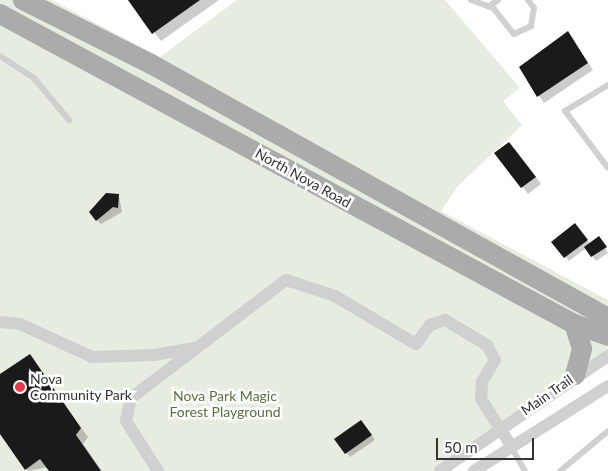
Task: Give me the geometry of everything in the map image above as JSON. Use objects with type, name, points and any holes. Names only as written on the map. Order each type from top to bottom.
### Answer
[{"type":"main road","name":"North Nova Road","points":[[24,0],[150,64],[608,318]]},
{"type":"main road","name":"North Nova Road","points":[[0,14],[574,324],[608,336]]},
{"type":"main road","points":[[108,73],[134,74],[150,64]]},
{"type":"main road","points":[[574,324],[582,349],[575,375]]},
{"type":"street","points":[[158,471],[130,430],[126,406],[196,348],[286,280],[335,296],[416,344],[430,325],[445,320],[493,352],[494,365],[482,382],[481,395],[510,444]]},
{"type":"street","points":[[0,322],[20,324],[76,352],[101,358],[196,348]]},
{"type":"street","name":"Main Trail","points":[[440,471],[575,375],[608,356]]},
{"type":"street","name":"Main Trail","points":[[474,471],[510,444],[608,386]]},
{"type":"lane","points":[[471,0],[493,8],[514,34],[531,26],[534,8],[528,0]]},
{"type":"lane","points":[[493,8],[491,5],[498,0]]},
{"type":"lane","points":[[0,56],[34,78],[69,120]]},
{"type":"lane","points":[[608,85],[565,111],[608,168]]},
{"type":"lane","points":[[560,471],[608,431]]},
{"type":"lane","points":[[510,444],[525,471]]},
{"type":"green space","name":"Nova Community Park","points":[[0,0],[52,0],[160,57],[237,0],[445,0],[520,88],[503,101],[522,125],[458,186],[441,211],[608,300],[608,356],[440,471],[0,471]]},
{"type":"building","points":[[128,0],[200,0],[152,34]]},
{"type":"building","points":[[568,31],[588,63],[537,97],[519,67]]},
{"type":"building","points":[[509,142],[536,177],[521,188],[494,153]]},
{"type":"building","points":[[106,193],[119,194],[118,208],[113,207],[96,221],[89,212]]},
{"type":"building","points":[[575,223],[588,240],[564,258],[551,242]]},
{"type":"building","points":[[599,236],[607,247],[591,257],[584,247]]},
{"type":"building","points":[[30,354],[81,428],[76,435],[101,471],[49,471],[40,459],[25,470],[0,434],[0,374]]},
{"type":"building","points":[[361,420],[372,435],[345,454],[334,439]]},
{"type":"place","name":"Nova Community Park","points":[[20,387]]},
{"type":"park label","name":"Nova Park Magic Forest Playground","points":[[225,404]]}]
